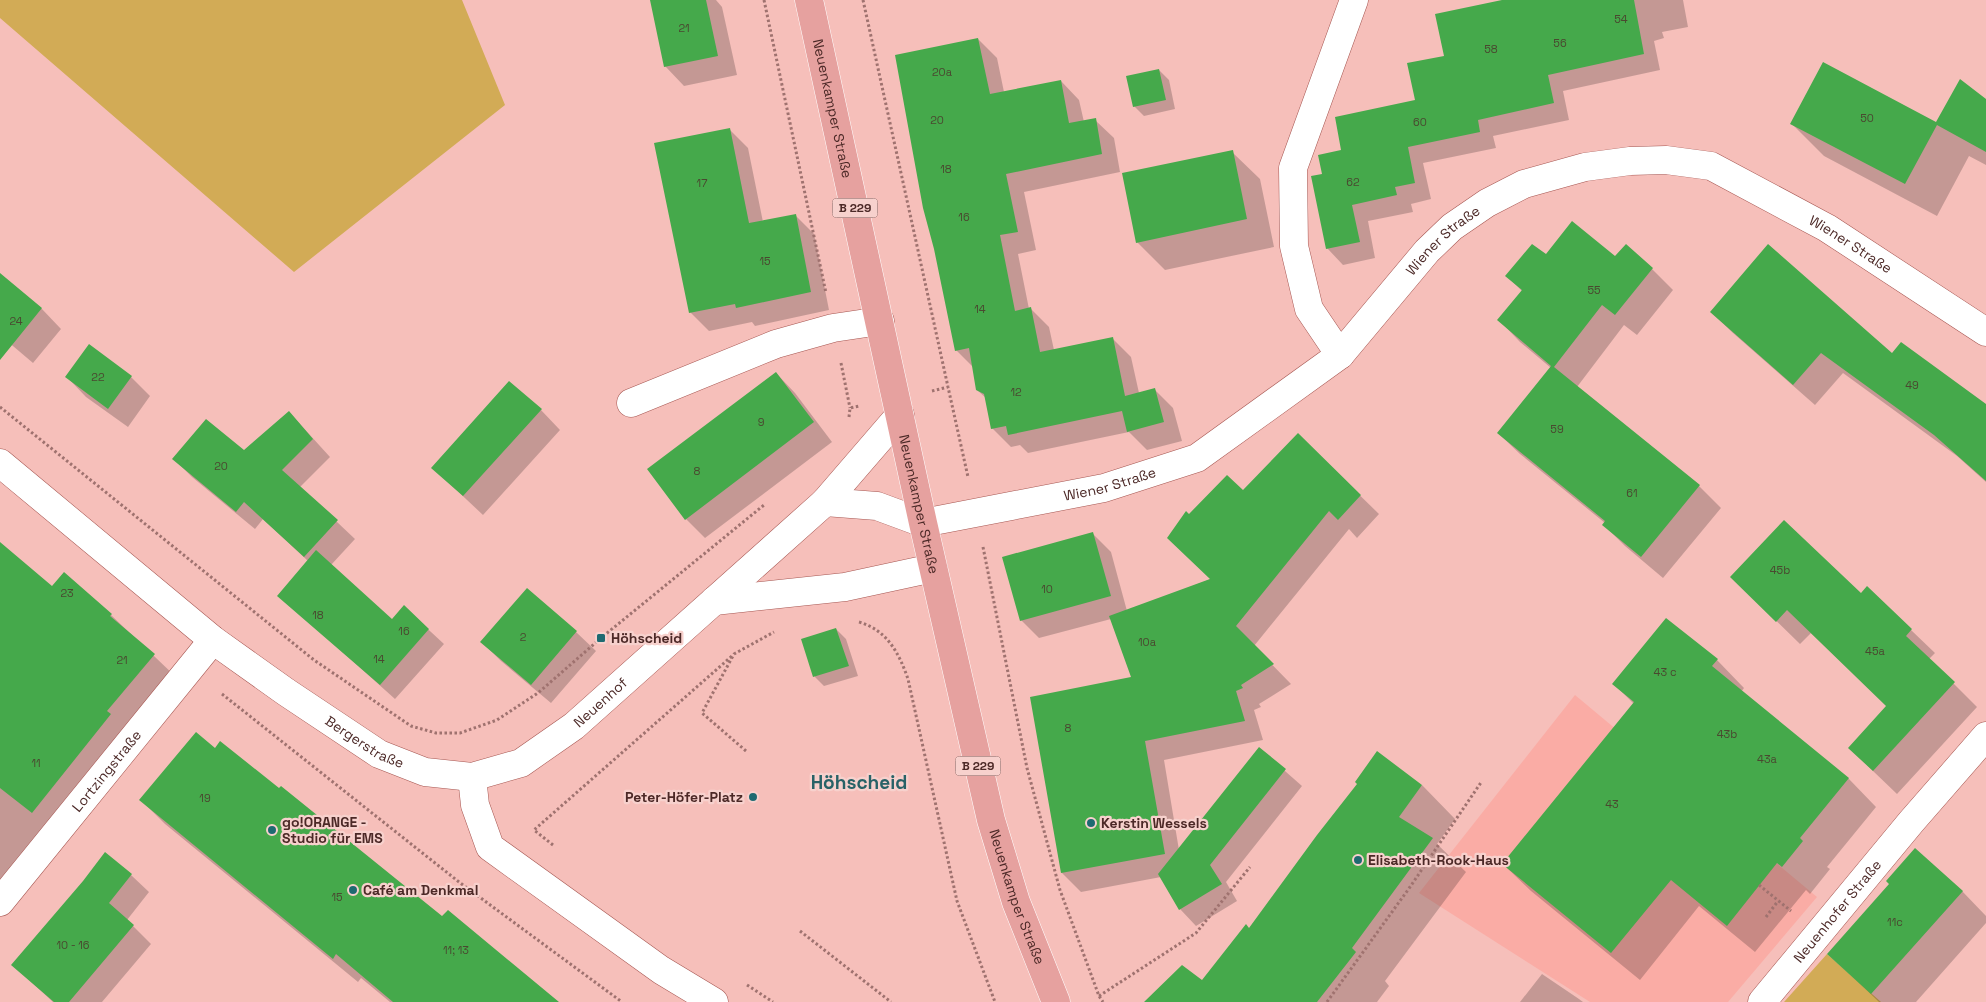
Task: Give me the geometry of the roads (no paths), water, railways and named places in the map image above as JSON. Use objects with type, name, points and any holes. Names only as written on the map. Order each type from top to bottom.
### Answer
[{"type":"main road","name":"Neuenkamper Straße","points":[[810,0],[923,523],[991,820],[1016,902],[1056,1002]]},
{"type":"street","points":[[1340,355],[1309,309],[1294,246],[1293,168],[1354,0]]},
{"type":"street","name":"Wiener Straße","points":[[923,523],[1104,488],[1197,458],[1340,355],[1427,251],[1452,227],[1487,202],[1524,184],[1585,167],[1630,161],[1666,160],[1711,166],[1827,228],[1986,332]]},
{"type":"street","points":[[631,403],[776,344],[833,328],[880,321]]},
{"type":"street","name":"Neuenhof","points":[[472,776],[520,764],[574,726],[825,502],[900,416]]},
{"type":"street","name":"Bergerstraße","points":[[0,463],[213,640],[286,692],[379,754],[425,772],[472,776]]},
{"type":"street","points":[[825,502],[877,506],[923,523]]},
{"type":"street","points":[[714,601],[844,587],[933,568]]},
{"type":"street","name":"Lortzingstraße","points":[[0,902],[213,640]]},
{"type":"street","name":"Neuenhofer Straße","points":[[1762,1002],[1911,822],[1986,736]]},
{"type":"street","points":[[472,776],[475,805],[490,847],[661,970],[714,1002]]},
{"type":"place","name":"Höhscheid","points":[[601,638]]},
{"type":"place","name":"Peter-Höfer-Platz","points":[[753,797]]},
{"type":"place","name":"Kerstin Wessels","points":[[1091,823]]},
{"type":"place","name":"go!ORANGE - Studio für EMS","points":[[272,830]]},
{"type":"place","name":"Elisabeth-Rook-Haus","points":[[1358,860]]},
{"type":"place","name":"Café am Denkmal","points":[[353,890]]},
{"type":"district","name":"Höhscheid","points":[[859,782]]}]
